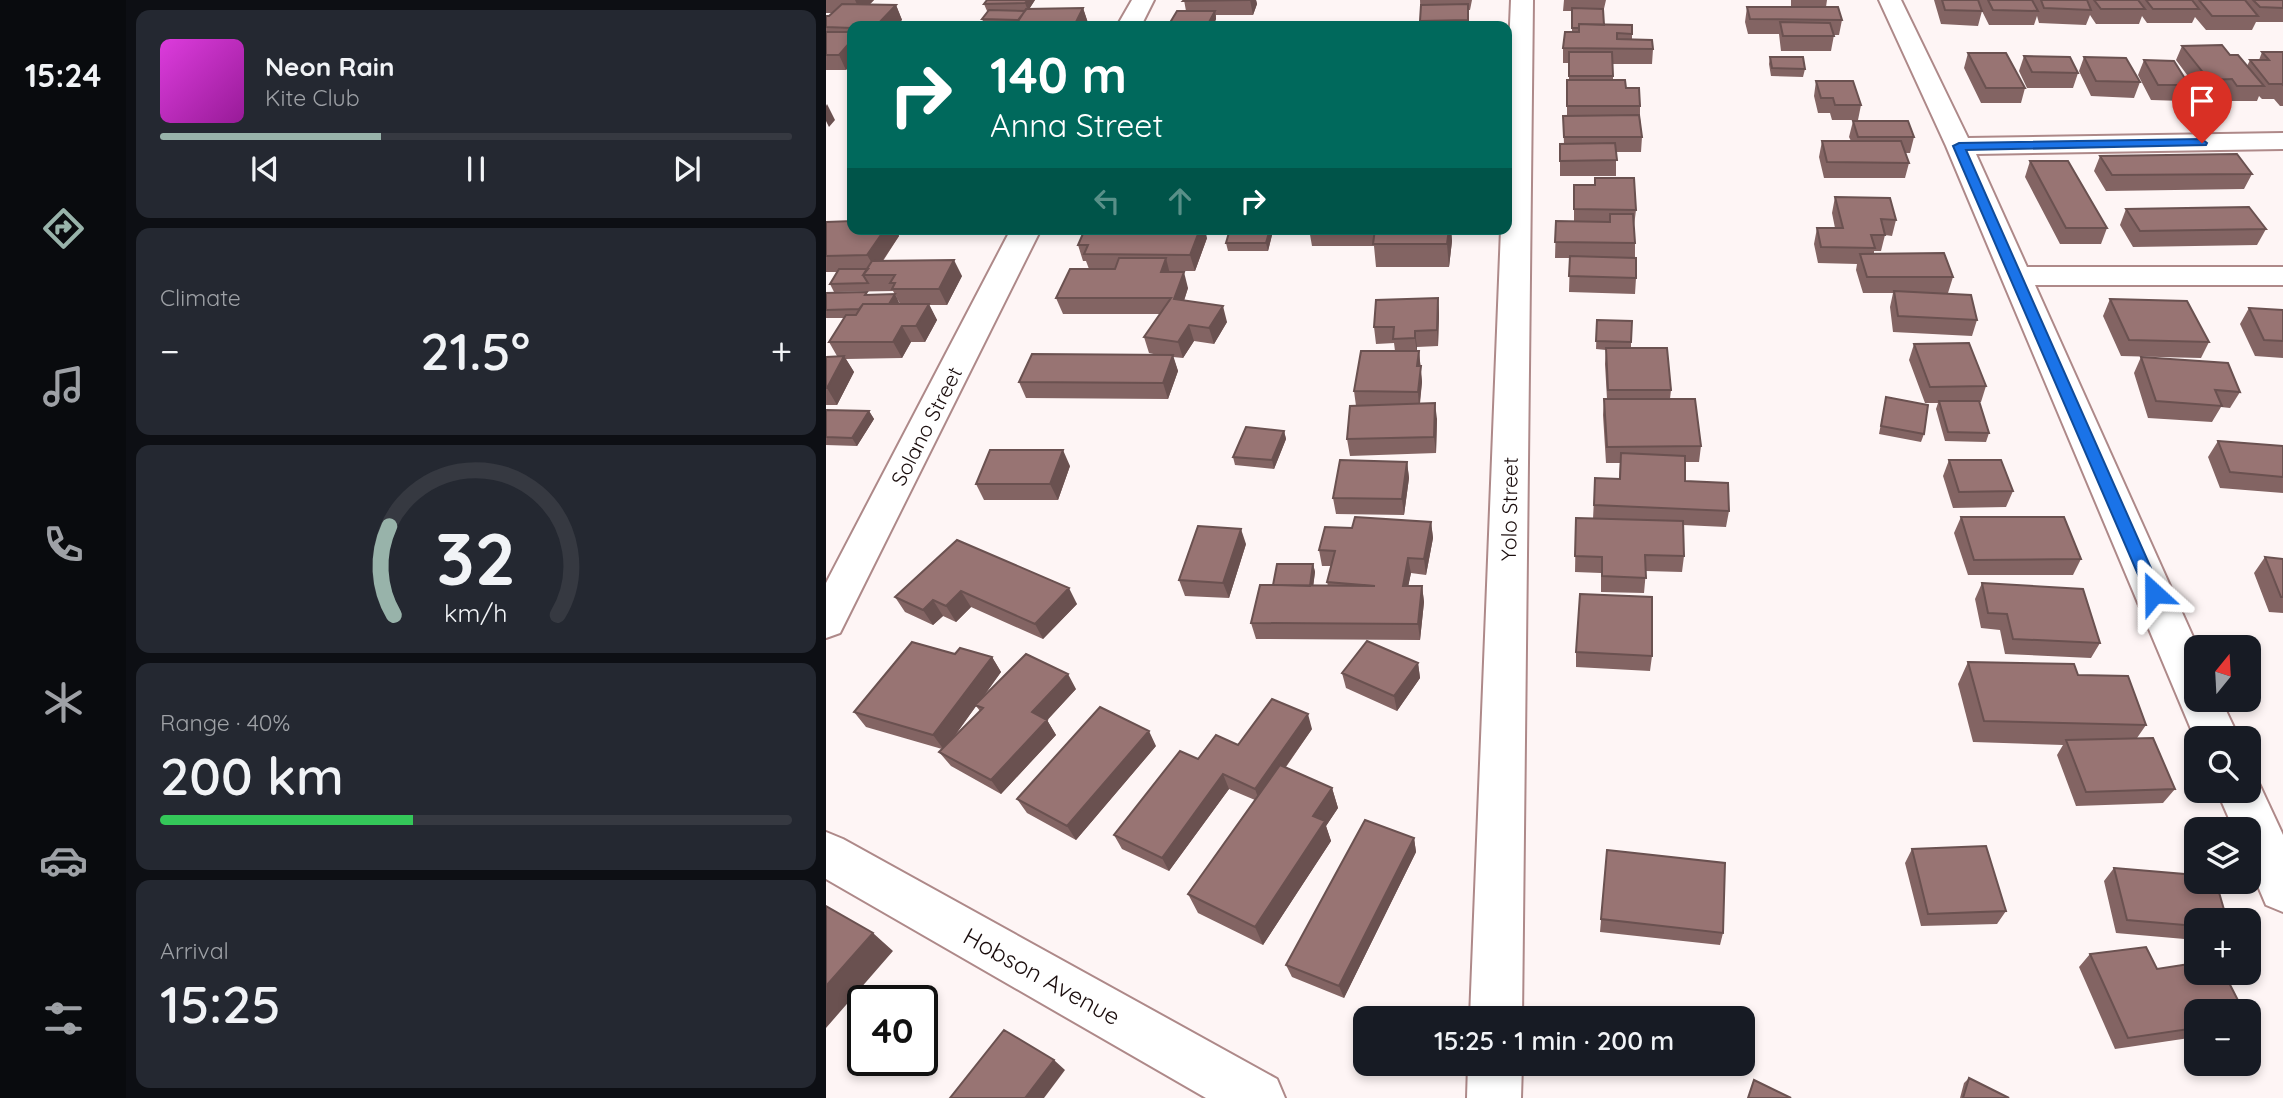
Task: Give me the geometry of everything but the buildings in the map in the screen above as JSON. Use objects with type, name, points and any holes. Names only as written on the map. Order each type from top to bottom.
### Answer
[{"type":"street","points":[[1132,21],[1143,0]]},
{"type":"street","name":"Yolo Street","points":[[1496,1006],[1522,0]]},
{"type":"street","points":[[1890,0],[1959,146],[2184,663]]},
{"type":"street","points":[[1959,146],[2283,141]]},
{"type":"street","name":"Solano Street","points":[[826,622],[1023,235]]},
{"type":"street","points":[[2015,276],[2283,276]]},
{"type":"street","points":[[2245,803],[2282,884]]},
{"type":"street","name":"Hobson Avenue","points":[[826,854],[1258,1098]]},
{"type":"street","points":[[1494,1098],[1495,1076]]},
{"type":"route","points":[[2154,593],[1959,146],[2202,143]]}]
